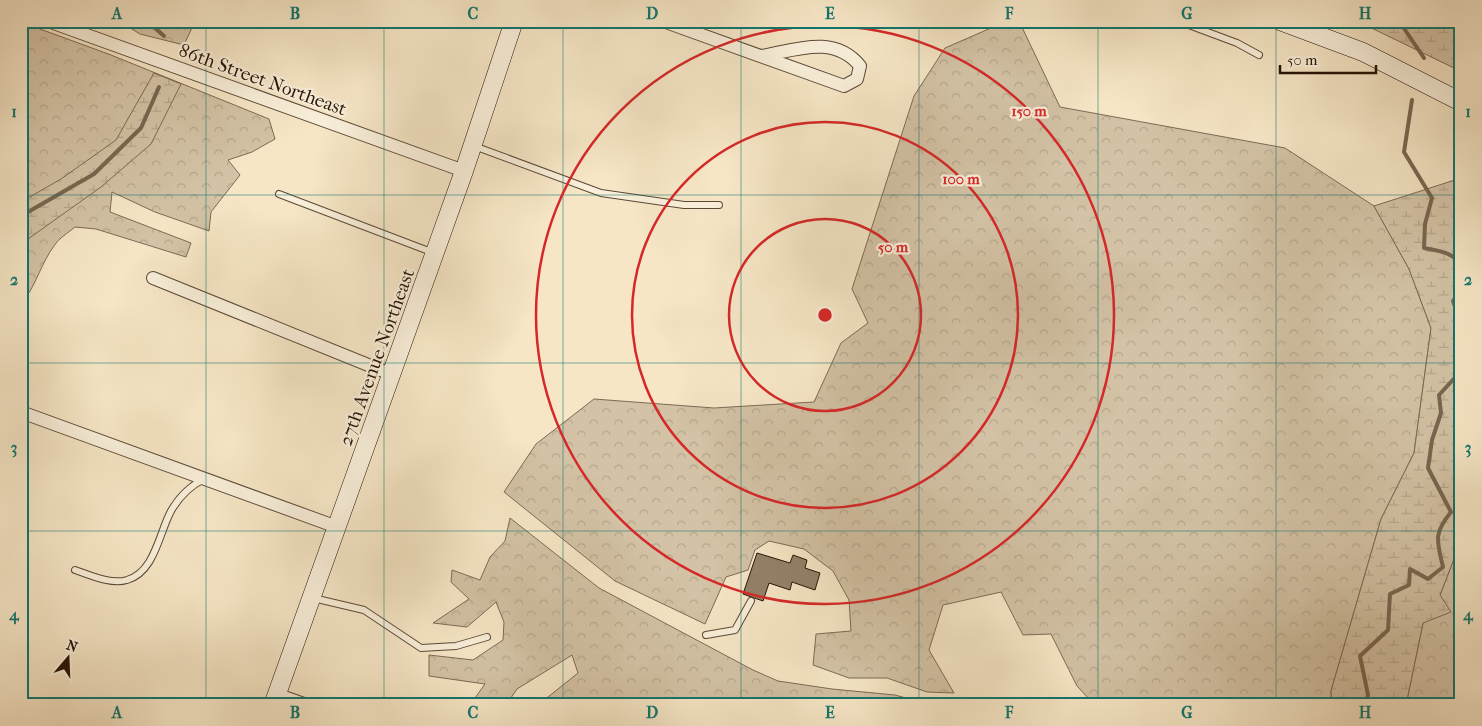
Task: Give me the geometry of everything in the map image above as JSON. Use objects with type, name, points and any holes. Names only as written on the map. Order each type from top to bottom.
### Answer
[{"type":"street","name":"86th Street Northeast","points":[[48,21],[64,24],[464,171]]},
{"type":"street","name":"27th Avenue Northeast","points":[[276,698],[436,253],[514,21]]},
{"type":"street","points":[[663,21],[844,86],[857,79],[860,66],[852,57],[840,49],[821,45],[762,56]]},
{"type":"street","points":[[1280,21],[1363,52],[1461,102]]},
{"type":"street","points":[[154,278],[392,375]]},
{"type":"street","points":[[21,412],[337,527]]},
{"type":"lane","points":[[1178,21],[1237,43],[1259,56]]},
{"type":"lane","points":[[473,146],[601,192],[684,205],[719,205]]},
{"type":"lane","points":[[279,194],[436,253]]},
{"type":"lane","points":[[75,570],[108,581],[126,581],[141,574],[150,560],[171,510],[180,497],[194,484],[204,479]]},
{"type":"lane","points":[[312,598],[364,610],[421,648],[456,646],[487,637]]},
{"type":"lane","points":[[706,635],[735,630],[751,601]]},
{"type":"lane","points":[[276,698],[316,705]]},
{"type":"green space","points":[[119,21],[195,21],[184,45],[140,34]]},
{"type":"green space","points":[[1007,21],[1019,21],[1060,107],[1285,148],[1374,206],[1409,269],[1431,328],[1414,453],[1381,519],[1331,691],[1332,705],[1087,705],[1091,701],[1077,686],[1051,634],[1023,635],[1001,592],[943,605],[929,650],[954,693],[927,692],[887,678],[849,678],[813,665],[816,634],[851,631],[849,600],[833,571],[804,549],[769,541],[755,550],[748,570],[726,577],[705,624],[615,581],[504,492],[536,444],[594,399],[714,408],[814,402],[841,343],[868,323],[852,289],[914,96],[945,48]]},
{"type":"green space","points":[[1357,21],[1461,21],[1461,55],[1456,69]]},
{"type":"green space","points":[[21,22],[111,55],[269,119],[275,139],[252,152],[228,160],[240,175],[211,212],[209,231],[155,212],[112,192],[110,212],[191,243],[186,257],[96,229],[75,227],[56,243],[25,299],[21,297]]},
{"type":"green space","points":[[154,73],[181,84],[151,144],[101,187],[21,244],[21,202],[61,179],[116,140]]},
{"type":"green space","points":[[1461,178],[1461,197],[1455,230],[1461,241],[1461,523],[1454,559],[1440,595],[1451,612],[1423,623],[1406,705],[1332,705],[1331,691],[1381,519],[1414,453],[1431,328],[1409,269],[1374,206]]},
{"type":"green space","points":[[510,518],[599,588],[753,670],[778,681],[832,689],[895,695],[932,705],[549,705],[543,701],[578,673],[572,655],[517,689],[506,705],[470,705],[485,684],[429,676],[429,655],[473,660],[503,640],[504,622],[496,602],[467,627],[433,623],[469,599],[451,582],[452,570],[480,580],[490,557],[505,541]]},
{"type":"green space","points":[[1461,523],[1461,705],[1406,705],[1423,623],[1440,595],[1454,559]]},
{"type":"building","points":[[757,553],[790,563],[793,555],[807,560],[805,568],[820,573],[815,590],[792,582],[790,590],[769,583],[763,601],[743,594]]},
{"type":"waterway","points":[[147,21],[164,36]]},
{"type":"waterway","points":[[1399,21],[1424,58]]},
{"type":"waterway","points":[[21,216],[94,174],[141,128],[159,87]]},
{"type":"waterway","points":[[1412,100],[1404,152],[1432,198],[1425,224],[1424,248],[1450,255],[1461,266]]},
{"type":"waterway","points":[[1461,291],[1453,301],[1461,321],[1455,331],[1458,338],[1461,337]]},
{"type":"waterway","points":[[1365,705],[1368,695],[1360,656],[1388,630],[1390,594],[1409,585],[1410,569],[1428,579],[1443,567],[1438,538],[1441,526],[1451,512],[1428,468],[1432,440],[1441,413],[1439,395],[1461,371]]}]
